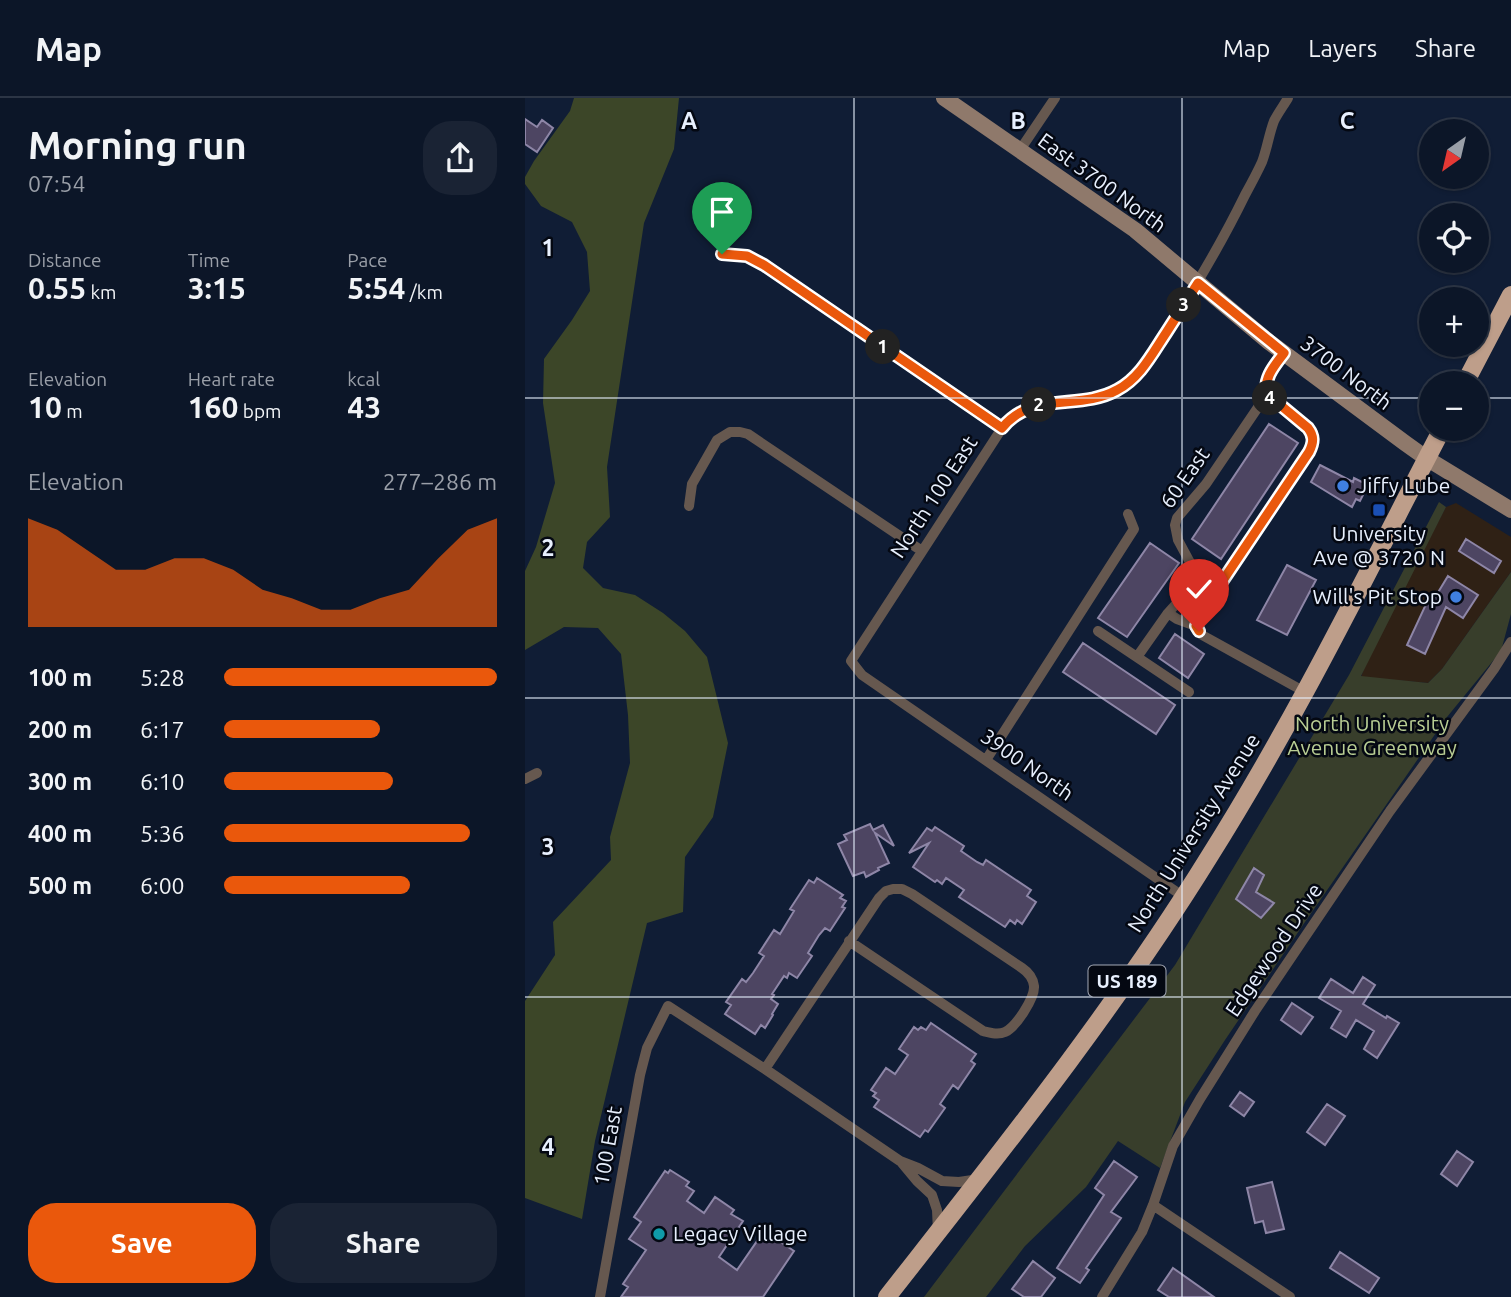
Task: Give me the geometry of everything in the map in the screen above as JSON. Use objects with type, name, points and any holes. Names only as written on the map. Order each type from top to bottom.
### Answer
[{"type":"highway","points":[[1471,371],[1511,295]]},
{"type":"highway","name":"North University Avenue","points":[[887,1297],[1081,1046],[1184,897],[1305,692],[1435,441]]},
{"type":"main road","name":"East 3700 North","points":[[943,98],[1135,230],[1198,283]]},
{"type":"main road","name":"3700 North","points":[[1198,283],[1284,353],[1426,458],[1511,510]]},
{"type":"street","points":[[1020,150],[1055,98]]},
{"type":"street","name":"North 100 East","points":[[851,661],[1002,428],[1025,409],[1114,392],[1144,365],[1198,283],[1238,209],[1262,162],[1275,121],[1288,98]]},
{"type":"street","points":[[722,254],[747,256],[764,265],[1002,428]]},
{"type":"street","points":[[1196,626],[1201,613],[1313,444],[1312,433],[1308,428],[1267,394],[1265,388],[1268,377],[1284,353]]},
{"type":"street","name":"60 East","points":[[1137,657],[1168,613],[1189,589],[1193,574],[1191,562],[1178,540],[1177,518],[1206,484],[1267,394]]},
{"type":"street","points":[[689,506],[692,484],[717,440],[730,432],[740,432],[748,434],[922,551]]},
{"type":"street","points":[[986,760],[1134,529],[1128,514]]},
{"type":"street","points":[[1168,613],[1196,626],[1202,635],[1305,692]]},
{"type":"street","points":[[1098,631],[1189,692]]},
{"type":"street","name":"Edgewood Drive","points":[[1102,1297],[1142,1232],[1173,1146],[1255,1011],[1390,811],[1511,642]]},
{"type":"street","name":"3900 North","points":[[851,661],[862,675],[1184,897]]},
{"type":"street","points":[[525,779],[537,773]]},
{"type":"street","points":[[849,941],[983,1031],[994,1033],[1005,1032],[1014,1025],[1030,999],[1034,986],[1026,971],[912,894],[902,889],[886,891],[849,941],[765,1069],[900,1161],[943,1181],[979,1179]]},
{"type":"street","name":"100 East","points":[[600,1297],[640,1075],[647,1048],[668,1006],[765,1069]]},
{"type":"street","points":[[900,1161],[932,1195],[937,1210],[938,1232]]},
{"type":"street","points":[[1153,1205],[1290,1297]]},
{"type":"shaded area","points":[[1456,503],[1511,537],[1511,572],[1442,669],[1428,683],[1361,677],[1373,644],[1446,507]]},
{"type":"green space","points":[[574,98],[679,98],[674,149],[644,223],[607,467],[610,517],[587,542],[583,568],[603,588],[635,595],[663,613],[685,631],[707,657],[728,743],[713,817],[685,857],[683,912],[647,923],[595,1141],[582,1219],[525,1198],[525,1001],[555,955],[553,922],[611,860],[610,837],[630,763],[621,654],[598,628],[564,627],[525,650],[525,571],[536,547],[555,483],[543,403],[544,359],[590,291],[587,252],[572,222],[541,206],[525,184],[525,177],[570,111]]},
{"type":"green space","name":"North University Avenue Greenway","points":[[1439,502],[1446,507],[1361,676],[1428,683],[1442,669],[1511,572],[1511,614],[1501,651],[1447,717],[1225,1040],[1185,1102],[1160,1168],[1118,1141],[1086,1187],[1025,1246],[986,1297],[924,1297],[1175,965],[1349,675]]},
{"type":"building","points":[[525,119],[537,127],[542,120],[553,128],[537,152],[525,144]]},
{"type":"building","points":[[1269,424],[1298,443],[1221,559],[1192,539]]},
{"type":"building","name":"Jiffy Lube","points":[[1320,465],[1353,482],[1354,478],[1368,485],[1360,501],[1356,499],[1352,507],[1311,482]]},
{"type":"building","name":"Will's Pit Stop","points":[[1466,539],[1501,561],[1494,573],[1459,551]]},
{"type":"building","points":[[1150,543],[1179,563],[1127,637],[1098,618]]},
{"type":"building","points":[[1287,565],[1316,580],[1287,635],[1257,620]]},
{"type":"building","points":[[1448,576],[1478,595],[1463,618],[1446,607],[1425,654],[1407,645],[1427,602],[1431,604]]},
{"type":"building","points":[[1175,634],[1204,654],[1188,678],[1159,658]]},
{"type":"building","points":[[1083,643],[1175,705],[1156,734],[1063,672]]},
{"type":"building","points":[[870,824],[873,830],[883,825],[894,846],[875,833],[889,863],[866,877],[864,872],[853,876],[838,844],[847,840],[844,835]]},
{"type":"building","points":[[935,827],[964,846],[961,851],[977,862],[983,865],[986,860],[1031,890],[1027,896],[1036,902],[1022,924],[1017,920],[1015,924],[1010,920],[1005,927],[959,897],[964,890],[946,878],[942,884],[937,880],[935,882],[913,867],[929,843],[909,853],[927,828],[932,831]]},
{"type":"building","points":[[1254,868],[1264,875],[1256,892],[1274,903],[1261,918],[1236,899]]},
{"type":"building","points":[[817,878],[843,895],[840,898],[846,901],[842,907],[845,908],[830,931],[825,928],[819,935],[808,953],[812,956],[797,978],[789,973],[787,978],[784,976],[772,994],[774,995],[771,999],[778,1004],[773,1015],[765,1028],[761,1025],[755,1034],[725,1014],[731,1005],[726,1002],[742,979],[746,982],[753,973],[764,956],[759,953],[774,930],[780,934],[794,911],[790,909],[809,880],[814,883]]},
{"type":"building","points":[[1363,977],[1375,985],[1363,1004],[1399,1023],[1377,1058],[1364,1049],[1374,1031],[1356,1020],[1346,1037],[1331,1028],[1341,1011],[1319,998],[1331,979],[1353,993]]},
{"type":"building","points":[[1292,1003],[1313,1017],[1301,1034],[1281,1020]]},
{"type":"building","points":[[931,1023],[976,1054],[971,1061],[975,1064],[958,1089],[953,1085],[940,1104],[945,1108],[928,1132],[925,1130],[920,1137],[874,1107],[879,1100],[873,1096],[876,1093],[871,1090],[886,1068],[895,1074],[908,1055],[899,1049],[914,1027],[926,1030]]},
{"type":"building","points":[[1240,1092],[1254,1102],[1244,1116],[1230,1106]]},
{"type":"building","points":[[1327,1104],[1345,1116],[1325,1145],[1307,1132]]},
{"type":"building","points":[[1457,1151],[1473,1162],[1457,1186],[1441,1174]]},
{"type":"building","points":[[1114,1161],[1137,1177],[1111,1212],[1121,1218],[1086,1268],[1089,1270],[1080,1283],[1057,1268],[1104,1195],[1095,1188]]},
{"type":"building","name":"Legacy Village","points":[[670,1170],[689,1182],[686,1186],[694,1191],[687,1201],[704,1213],[715,1197],[734,1210],[731,1214],[743,1221],[719,1257],[737,1270],[764,1231],[794,1251],[763,1297],[621,1297],[628,1287],[623,1284],[646,1250],[629,1239],[641,1222],[634,1217],[665,1171],[668,1173]]},
{"type":"building","points":[[1272,1182],[1284,1229],[1266,1233],[1263,1221],[1255,1223],[1247,1188]]},
{"type":"building","points":[[1340,1252],[1379,1278],[1369,1293],[1330,1268]]},
{"type":"building","points":[[1033,1261],[1055,1278],[1041,1297],[1024,1297],[1012,1289]]},
{"type":"building","points":[[1173,1268],[1214,1297],[1169,1297],[1158,1290]]},
{"type":"place","name":"Jiffy Lube","points":[[1343,486]]},
{"type":"place","name":"University Ave @ 3720 N","points":[[1379,510]]},
{"type":"place","name":"Will's Pit Stop","points":[[1456,597]]},
{"type":"place","name":"Legacy Village","points":[[659,1234]]},
{"type":"route","points":[[722,254],[747,256],[764,265],[1002,428],[1025,409],[1098,397],[1114,392],[1126,384],[1144,365],[1198,283],[1284,353],[1268,377],[1265,388],[1267,394],[1308,428],[1313,438],[1309,452],[1198,618],[1196,626],[1199,631]]}]
